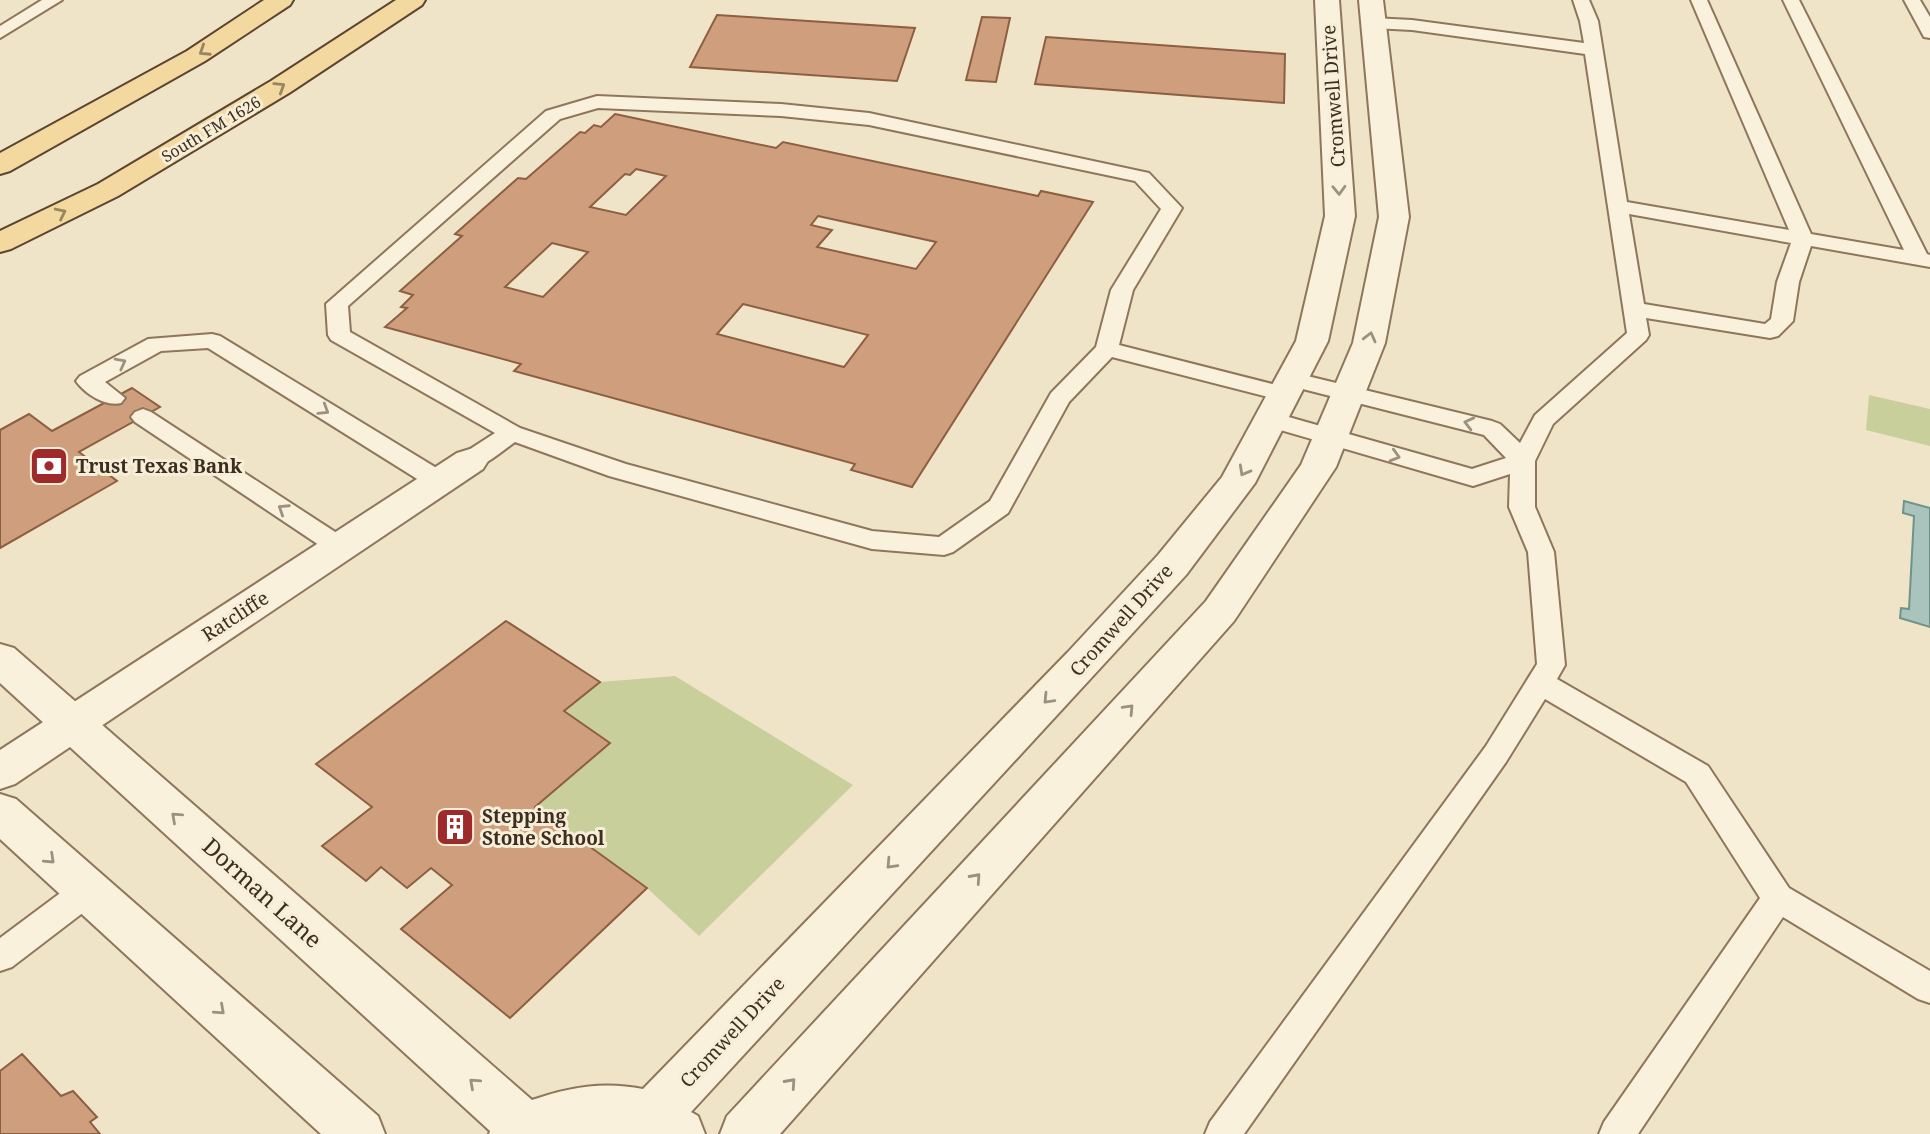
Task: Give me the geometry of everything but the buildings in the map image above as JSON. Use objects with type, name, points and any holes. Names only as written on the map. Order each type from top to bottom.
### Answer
[{"type":"main road","points":[[0,165],[196,56],[281,0]]},
{"type":"main road","name":"South FM 1626","points":[[0,243],[108,190],[280,88],[413,0]]},
{"type":"street","name":"Cromwell Drive","points":[[665,1126],[1172,565],[1237,483],[1312,341],[1340,216],[1327,0]]},
{"type":"street","points":[[746,1134],[1220,611],[1318,467],[1369,343],[1394,216],[1372,12]]},
{"type":"street","name":"Ratcliffe","points":[[0,772],[454,471]]},
{"type":"street","name":"Dorman Lane","points":[[0,659],[520,1131]]},
{"type":"street","points":[[0,812],[86,892],[359,1134]]},
{"type":"street","points":[[520,1131],[550,1118],[603,1109],[665,1126]]},
{"type":"lane","points":[[0,33],[54,0]]},
{"type":"lane","points":[[1223,1134],[1362,936],[1496,754],[1551,665],[1541,552],[1522,507],[1523,461],[1543,420],[1638,335],[1594,50],[1589,21],[1581,0]]},
{"type":"lane","points":[[1634,309],[1770,331],[1782,321],[1788,282],[1803,239],[1699,0]]},
{"type":"lane","points":[[1791,0],[1925,260]]},
{"type":"lane","points":[[1912,0],[1930,33]]},
{"type":"lane","points":[[1372,12],[1412,25],[1594,50]]},
{"type":"lane","points":[[597,102],[781,110],[869,119],[1142,177],[1172,208],[1122,290],[1107,349],[1059,398],[999,507],[944,546],[873,540],[618,470],[512,433],[340,335],[337,304],[554,115],[597,102]]},
{"type":"lane","points":[[1618,206],[1925,260]]},
{"type":"lane","points":[[113,398],[88,381],[156,344],[212,341],[454,471],[512,433]]},
{"type":"lane","points":[[1107,349],[1282,398],[1348,393],[1492,429],[1523,461]]},
{"type":"lane","points":[[1282,398],[1329,438],[1473,478],[1523,461]]},
{"type":"lane","points":[[143,417],[340,547]]},
{"type":"lane","points":[[1540,682],[1698,774],[1778,898],[1930,988]]},
{"type":"lane","points":[[0,957],[86,892]]},
{"type":"lane","points":[[1617,1134],[1778,898]]},
{"type":"green space","points":[[1869,395],[1930,409],[1930,446],[1866,430]]},
{"type":"green space","points":[[675,676],[853,785],[699,936],[647,888],[535,807],[610,743],[564,711],[600,682]]},
{"type":"water","points":[[1904,501],[1930,508],[1930,627],[1900,618],[1901,608],[1909,609],[1914,516],[1903,513]]},
{"type":"place","name":"Trust Texas Bank","points":[[49,466]]},
{"type":"place","name":"Stepping Stone School","points":[[455,827]]}]
